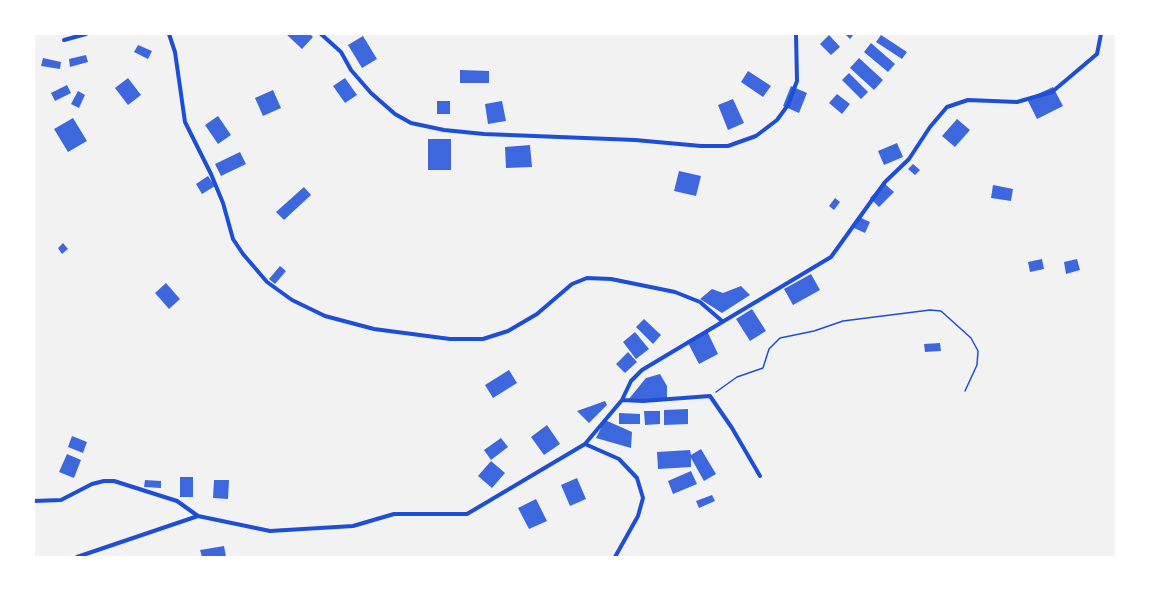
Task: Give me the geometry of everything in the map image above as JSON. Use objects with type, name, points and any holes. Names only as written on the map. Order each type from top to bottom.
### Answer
[{"type":"street","points":[[64,40],[86,34]]},
{"type":"street","points":[[169,34],[175,52],[185,122],[211,174],[223,203],[233,240],[267,282],[292,300],[324,316],[374,329],[450,339],[484,338],[508,331],[537,314],[572,284],[587,278],[611,279],[675,292],[700,302],[722,321]]},
{"type":"street","points":[[321,34],[341,52],[351,70],[371,93],[395,114],[411,123],[444,130],[484,134],[635,140],[702,146],[728,146],[756,136],[777,120],[788,105],[797,81],[796,34]]},
{"type":"street","points":[[34,501],[61,500],[92,484],[104,481],[114,481],[177,501],[198,516],[270,531],[353,526],[394,514],[467,514],[585,444],[622,400],[631,381],[642,370],[831,257],[885,182],[909,159],[930,127],[947,107],[968,100],[1017,102],[1052,92],[1097,54],[1101,34]]},
{"type":"street","points":[[622,400],[643,401],[710,396],[732,428],[760,476]]},
{"type":"street","points":[[585,444],[619,460],[637,478],[643,498],[638,516],[615,557]]},
{"type":"street","points":[[76,557],[198,516]]},
{"type":"path","points":[[710,396],[737,377],[763,368],[769,349],[780,338],[814,331],[843,321],[930,310],[941,311],[971,338],[978,351],[977,366],[965,391]]},
{"type":"building","points":[[286,34],[310,34],[313,37],[302,49]]},
{"type":"building","points":[[845,34],[854,34],[850,39]]},
{"type":"building","points":[[829,35],[840,47],[831,55],[820,44]]},
{"type":"building","points":[[881,35],[907,52],[902,59],[876,42]]},
{"type":"building","points":[[363,36],[377,59],[362,68],[348,45]]},
{"type":"building","points":[[871,43],[895,64],[888,72],[864,52]]},
{"type":"building","points":[[138,45],[152,51],[148,59],[134,52]]},
{"type":"building","points":[[86,55],[88,62],[70,67],[69,59]]},
{"type":"building","points":[[43,58],[61,62],[60,69],[41,66]]},
{"type":"building","points":[[859,58],[883,80],[874,90],[850,68]]},
{"type":"building","points":[[460,70],[489,71],[489,83],[460,83]]},
{"type":"building","points":[[748,71],[771,86],[763,97],[741,82]]},
{"type":"building","points":[[849,73],[868,92],[861,99],[842,80]]},
{"type":"building","points":[[128,78],[141,95],[128,105],[115,88]]},
{"type":"building","points":[[345,78],[357,95],[345,103],[333,86]]},
{"type":"building","points":[[67,85],[71,93],[55,101],[51,93]]},
{"type":"building","points":[[791,86],[807,93],[799,113],[783,106]]},
{"type":"building","points":[[1053,87],[1063,106],[1037,119],[1027,99]]},
{"type":"building","points":[[273,90],[281,108],[263,116],[255,98]]},
{"type":"building","points":[[78,91],[85,95],[79,108],[71,104]]},
{"type":"building","points":[[837,94],[850,104],[842,114],[829,103]]},
{"type":"building","points":[[733,99],[744,123],[728,130],[718,105]]},
{"type":"building","points":[[437,101],[450,101],[450,114],[437,114]]},
{"type":"building","points":[[502,101],[506,121],[488,124],[485,104]]},
{"type":"building","points":[[218,116],[231,135],[218,144],[205,125]]},
{"type":"building","points":[[73,118],[87,141],[68,152],[54,129]]},
{"type":"building","points":[[957,119],[970,130],[955,147],[942,136]]},
{"type":"building","points":[[428,139],[451,139],[451,170],[428,170]]},
{"type":"building","points":[[897,143],[903,157],[884,165],[878,151]]},
{"type":"building","points":[[530,145],[532,167],[506,168],[505,147]]},
{"type":"building","points":[[240,152],[246,164],[221,176],[215,164]]},
{"type":"building","points":[[913,164],[920,170],[915,175],[908,169]]},
{"type":"building","points":[[679,171],[701,176],[696,196],[674,191]]},
{"type":"building","points":[[208,176],[215,186],[202,194],[196,184]]},
{"type":"building","points":[[884,183],[894,192],[879,207],[870,198]]},
{"type":"building","points":[[993,185],[1013,189],[1011,201],[991,198]]},
{"type":"building","points":[[304,187],[311,195],[284,220],[276,212]]},
{"type":"building","points":[[835,198],[840,202],[834,210],[829,206]]},
{"type":"building","points":[[859,217],[870,222],[865,233],[854,228]]},
{"type":"building","points":[[63,243],[68,249],[62,254],[58,248]]},
{"type":"building","points":[[1042,259],[1044,269],[1030,272],[1028,262]]},
{"type":"building","points":[[1077,259],[1080,270],[1066,274],[1064,262]]},
{"type":"building","points":[[280,266],[286,271],[275,284],[269,279]]},
{"type":"building","points":[[811,274],[820,290],[793,305],[784,289]]},
{"type":"building","points":[[166,283],[180,299],[169,309],[155,293]]},
{"type":"building","points":[[741,286],[750,295],[722,313],[700,299],[712,289],[723,293]]},
{"type":"building","points":[[752,309],[766,331],[750,341],[736,319]]},
{"type":"building","points":[[644,319],[661,335],[653,344],[636,327]]},
{"type":"building","points":[[707,331],[718,354],[699,364],[687,341]]},
{"type":"building","points":[[635,332],[649,349],[636,359],[623,342]]},
{"type":"building","points":[[940,343],[941,351],[925,352],[924,344]]},
{"type":"building","points":[[628,352],[637,362],[625,373],[616,364]]},
{"type":"building","points":[[509,370],[517,383],[493,398],[485,385]]},
{"type":"building","points":[[660,374],[667,386],[667,399],[628,400],[646,378]]},
{"type":"building","points":[[605,401],[607,405],[589,423],[577,411]]},
{"type":"building","points":[[688,409],[688,424],[664,425],[664,410]]},
{"type":"building","points":[[644,411],[660,411],[660,424],[645,425]]},
{"type":"building","points":[[619,413],[640,414],[640,424],[619,424]]},
{"type":"building","points":[[605,420],[632,432],[631,448],[596,438]]},
{"type":"building","points":[[547,425],[560,444],[544,455],[531,437]]},
{"type":"building","points":[[72,436],[87,442],[83,453],[68,447]]},
{"type":"building","points":[[501,438],[508,447],[491,460],[484,450]]},
{"type":"building","points":[[701,449],[716,474],[704,481],[691,458],[691,467],[658,469],[657,452],[690,450],[691,455]]},
{"type":"building","points":[[67,454],[81,460],[74,478],[59,472]]},
{"type":"building","points":[[491,461],[505,473],[492,488],[478,476]]},
{"type":"building","points":[[691,471],[697,484],[673,494],[668,481]]},
{"type":"building","points":[[180,477],[193,477],[193,497],[180,497]]},
{"type":"building","points":[[577,478],[586,499],[570,506],[561,485]]},
{"type":"building","points":[[145,480],[161,481],[161,488],[144,487]]},
{"type":"building","points":[[214,480],[229,480],[228,499],[213,498]]},
{"type":"building","points":[[712,495],[715,501],[699,508],[696,501]]},
{"type":"building","points":[[536,499],[547,521],[529,529],[518,508]]},
{"type":"building","points":[[224,546],[226,557],[202,557],[200,550]]}]
